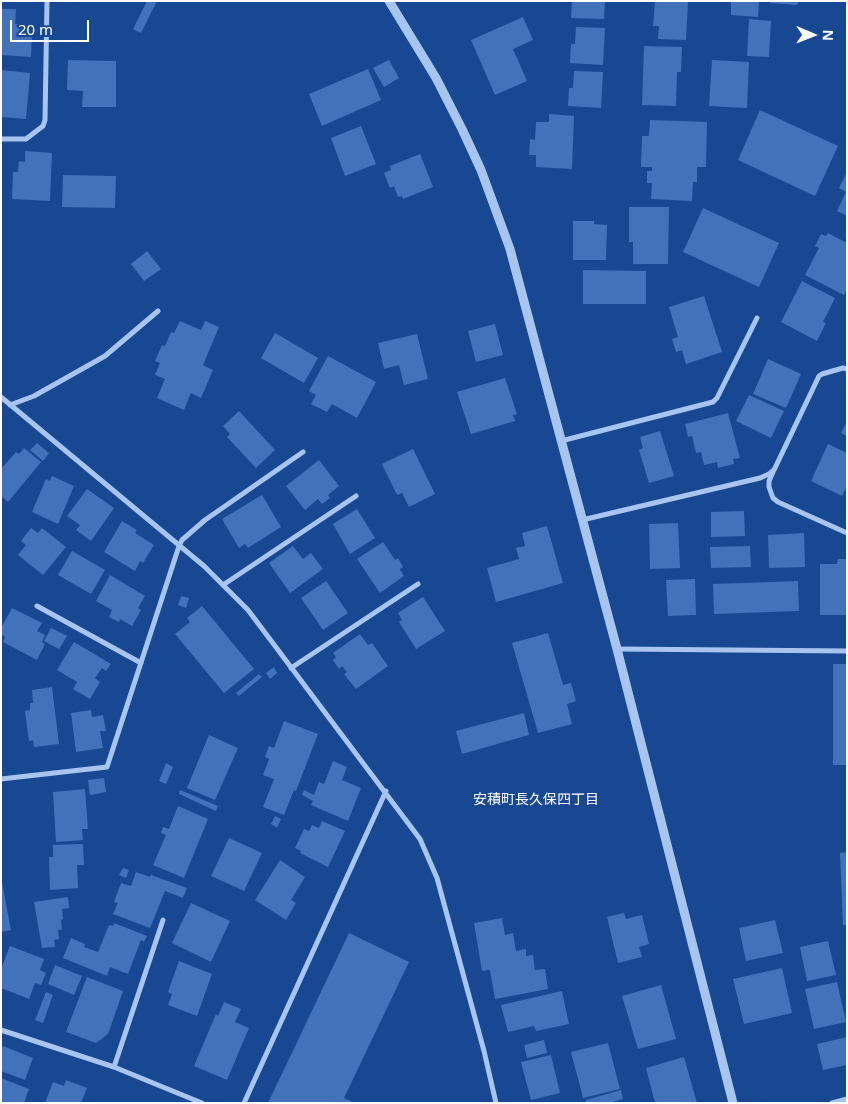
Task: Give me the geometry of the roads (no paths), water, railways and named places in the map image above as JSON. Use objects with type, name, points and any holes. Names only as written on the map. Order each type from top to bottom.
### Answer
[{"type":"street","points":[[1,139],[26,139],[43,126],[45,120],[47,1]]},
{"type":"street","points":[[389,1],[436,78],[462,129],[496,208],[510,249],[617,649],[732,1103]]},
{"type":"street","points":[[10,404],[34,396],[105,356],[158,311]]},
{"type":"street","points":[[560,441],[713,402],[717,398],[757,318]]},
{"type":"street","points":[[847,369],[843,368],[819,376],[769,481],[772,498],[847,533]]},
{"type":"street","points":[[1,398],[204,566],[248,610],[386,791],[420,839],[437,878],[456,943],[496,1103]]},
{"type":"street","points":[[1,779],[107,766],[179,546],[191,531],[205,520],[303,452]]},
{"type":"street","points":[[582,520],[760,478],[774,470]]},
{"type":"street","points":[[223,585],[356,496]]},
{"type":"street","points":[[291,668],[418,584]]},
{"type":"street","points":[[37,606],[141,663]]},
{"type":"street","points":[[617,649],[847,651]]},
{"type":"street","points":[[244,1103],[386,791]]},
{"type":"street","points":[[114,1067],[163,920]]},
{"type":"street","points":[[1,1030],[114,1067],[202,1103]]},
{"type":"street","points":[[832,1103],[847,1099]]},
{"type":"district","name":"安積町長久保四丁目","points":[[536,800]]}]
